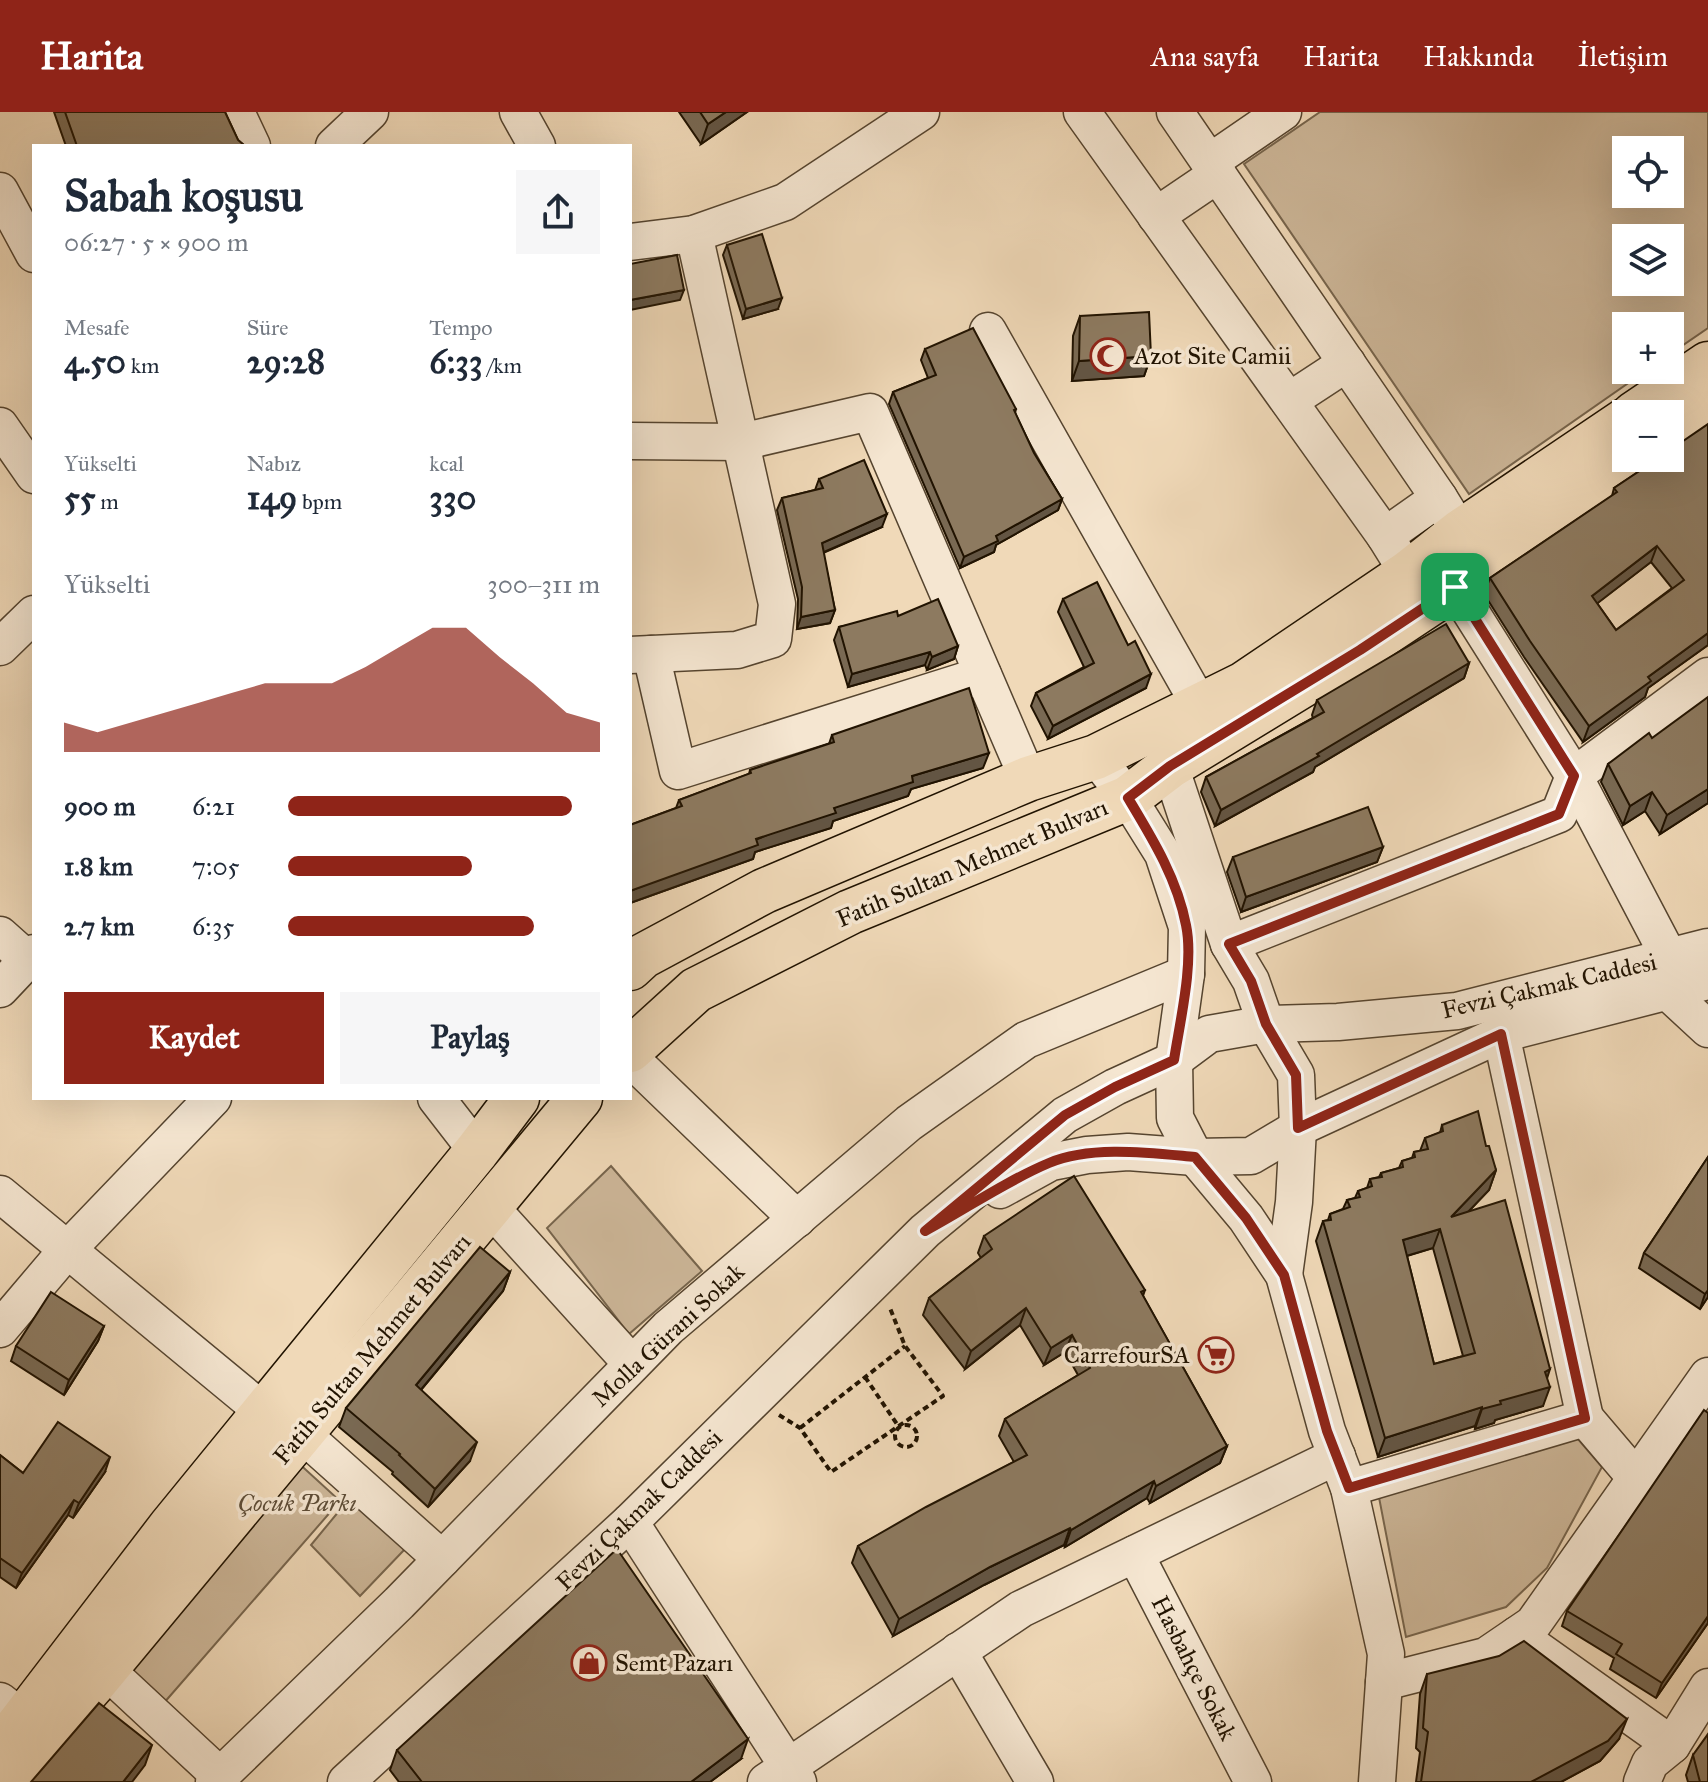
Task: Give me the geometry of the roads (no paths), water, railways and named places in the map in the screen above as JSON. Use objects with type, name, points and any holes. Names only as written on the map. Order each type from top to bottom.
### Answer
[{"type":"main road","points":[[1655,400],[1708,364]]},
{"type":"main road","points":[[1684,422],[1708,406]]},
{"type":"main road","name":"Fatih Sultan Mehmet Bulvarı","points":[[632,1048],[696,990],[850,912],[1128,798],[1170,766],[1360,650],[1445,559],[1612,431]]},
{"type":"main road","name":"Fatih Sultan Mehmet Bulvarı","points":[[632,966],[643,956],[764,891],[1028,779],[1096,757],[1244,684],[1445,559],[1612,469]]},
{"type":"main road","name":"Fatih Sultan Mehmet Bulvarı","points":[[8,1723],[515,1100]]},
{"type":"main road","name":"Fatih Sultan Mehmet Bulvarı","points":[[7,1782],[105,1669],[578,1100]]},
{"type":"street","points":[[236,112],[251,144]]},
{"type":"street","points":[[336,144],[370,112]]},
{"type":"street","points":[[518,112],[536,144]]},
{"type":"street","points":[[632,242],[694,234],[785,202],[921,112]]},
{"type":"street","points":[[1082,112],[1385,536],[1445,559]]},
{"type":"street","points":[[1175,112],[1347,363],[1445,559],[1574,776],[1669,957]]},
{"type":"street","points":[[1156,216],[1283,112]]},
{"type":"street","points":[[0,191],[32,250]]},
{"type":"street","points":[[694,234],[777,604],[773,639],[737,650],[640,655],[678,771],[983,675]]},
{"type":"street","points":[[988,331],[1199,704]]},
{"type":"street","points":[[1289,401],[1347,363]]},
{"type":"street","points":[[632,441],[741,442],[870,412],[1028,779]]},
{"type":"street","points":[[0,426],[32,472]]},
{"type":"street","points":[[1385,536],[1445,559]]},
{"type":"street","points":[[0,647],[32,616]]},
{"type":"street","points":[[1229,944],[1559,814],[1574,776],[1708,676]]},
{"type":"street","points":[[1096,757],[1128,798],[1163,854],[1187,927],[1186,974],[1174,1060],[1175,1118],[1195,1157],[1246,1218],[1284,1275],[1327,1431],[1343,1472],[1386,1654],[1377,1782]]},
{"type":"street","points":[[1170,766],[1229,944],[1251,981],[1266,1024],[1296,1075],[1298,1128],[1294,1202],[1284,1275]]},
{"type":"street","points":[[0,935],[31,956],[0,989]]},
{"type":"street","name":"Fevzi Çakmak Caddesi","points":[[346,1782],[630,1522],[925,1231],[1065,1115],[1115,1087],[1174,1060],[1209,1034],[1266,1024],[1338,1022],[1457,1011],[1708,947]]},
{"type":"street","name":"Molla Gürani Sokak","points":[[217,1779],[442,1559],[668,1328],[909,1123],[1026,1040],[1186,974]]},
{"type":"street","name":"Fevzi Çakmak Caddesi","points":[[925,1231],[1051,1162],[1128,1152],[1195,1157],[1251,1156],[1298,1128],[1501,1034],[1708,981]]},
{"type":"street","points":[[1668,992],[1708,1029]]},
{"type":"street","points":[[1501,1034],[1585,1418],[1636,1478]]},
{"type":"street","points":[[632,1060],[797,1219]]},
{"type":"street","points":[[0,1329],[67,1250],[211,1100]]},
{"type":"street","points":[[438,1100],[477,1151]]},
{"type":"street","points":[[0,1194],[264,1412]]},
{"type":"street","points":[[490,1207],[632,1364]]},
{"type":"street","points":[[1384,1682],[1486,1656],[1533,1624],[1708,1376]]},
{"type":"street","points":[[630,1522],[784,1777],[1021,1609],[1135,1554],[1343,1472],[1585,1418]]},
{"type":"street","points":[[301,1433],[442,1559]]},
{"type":"street","name":"Hasbahçe Sokak","points":[[1135,1554],[1253,1782]]},
{"type":"street","points":[[1517,1635],[1672,1745]]},
{"type":"street","points":[[958,1651],[1035,1782]]},
{"type":"street","points":[[105,1669],[217,1779]]},
{"type":"street","points":[[1642,1782],[1650,1763],[1672,1745],[1708,1687]]},
{"type":"place","name":"Azot Site Camii","points":[[1108,356]]},
{"type":"place","name":"CarrefourSA","points":[[1216,1355]]},
{"type":"place","name":"Semt Pazarı","points":[[589,1663]]},
{"type":"park label","name":"Çocuk Parkı","points":[[297,1503]]}]
